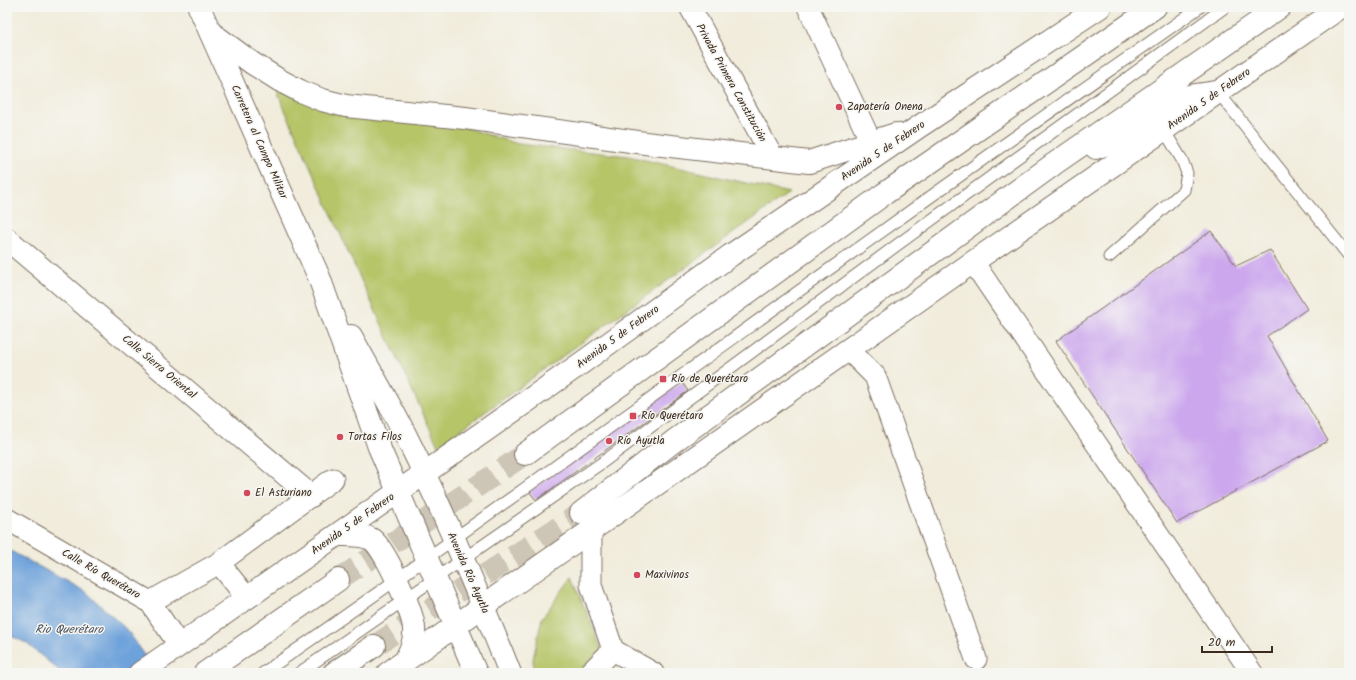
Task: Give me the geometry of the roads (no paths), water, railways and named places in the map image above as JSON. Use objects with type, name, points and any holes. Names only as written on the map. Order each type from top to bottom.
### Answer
[{"type":"main road","name":"Carretera al Campo Militar","points":[[199,7],[319,277],[379,447],[398,492]]},
{"type":"main road","name":"Avenida 5 de Febrero","points":[[140,673],[583,362],[731,255],[920,126],[1100,7]]},
{"type":"main road","points":[[525,454],[884,194],[1155,7]]},
{"type":"main road","name":"Avenida 5 de Febrero","points":[[397,667],[483,606],[586,522],[674,441],[1054,164],[1280,7]]},
{"type":"main road","name":"Avenida 5 de Febrero","points":[[586,522],[849,350],[973,262],[1341,7]]},
{"type":"main road","points":[[210,32],[252,63],[279,80],[322,100],[346,106],[465,118],[638,142],[809,162],[920,126]]},
{"type":"main road","points":[[1054,164],[1107,144],[1190,96],[1218,92]]},
{"type":"main road","name":"Calle Sierra Oriental","points":[[7,239],[311,496]]},
{"type":"main road","name":"Carretera al Campo Militar","points":[[319,277],[405,434],[424,474]]},
{"type":"main road","name":"Avenida Río Ayutla","points":[[424,474],[463,558],[510,673]]},
{"type":"main road","points":[[398,492],[476,673]]},
{"type":"main road","points":[[337,535],[356,535],[372,539],[385,556],[401,589],[412,617],[414,644],[397,667]]},
{"type":"main road","points":[[205,673],[338,580]]},
{"type":"main road","points":[[334,673],[374,646]]},
{"type":"street","name":"Privada Primera Constitución","points":[[690,7],[773,158]]},
{"type":"street","points":[[808,7],[872,142]]},
{"type":"street","points":[[973,262],[1252,673]]},
{"type":"street","points":[[849,350],[875,376],[976,659]]},
{"type":"street","points":[[150,602],[219,564],[334,479]]},
{"type":"street","name":"Calle Río Querétaro","points":[[7,519],[150,602],[170,651]]},
{"type":"street","points":[[586,522],[590,585],[613,650],[653,673]]},
{"type":"street","points":[[219,564],[247,598]]},
{"type":"street","points":[[590,673],[613,650]]},
{"type":"lane","points":[[299,673],[401,589],[427,558],[886,228],[1200,7]]},
{"type":"lane","points":[[263,673],[401,589],[436,578],[603,462],[659,419],[1225,7]]},
{"type":"lane","points":[[1218,92],[1349,256]]},
{"type":"lane","points":[[1109,257],[1184,190],[1187,173],[1182,160],[1164,130]]},
{"type":"water","name":"Rio Querétaro","points":[[7,549],[86,592],[127,630],[158,673],[62,673],[26,643],[7,634]]},
{"type":"tunnel","points":[[338,580],[525,454]]},
{"type":"tunnel","points":[[374,646],[581,513]]},
{"type":"place","name":"Zapatería Onena","points":[[839,107]]},
{"type":"place","name":"Río de Querétaro","points":[[663,379]]},
{"type":"place","name":"Río Querétaro","points":[[633,416]]},
{"type":"place","name":"Tortas Filos","points":[[340,437]]},
{"type":"place","name":"Río Ayutla","points":[[609,441]]},
{"type":"place","name":"El Asturiano","points":[[247,493]]},
{"type":"place","name":"Maxivinos","points":[[637,575]]}]
